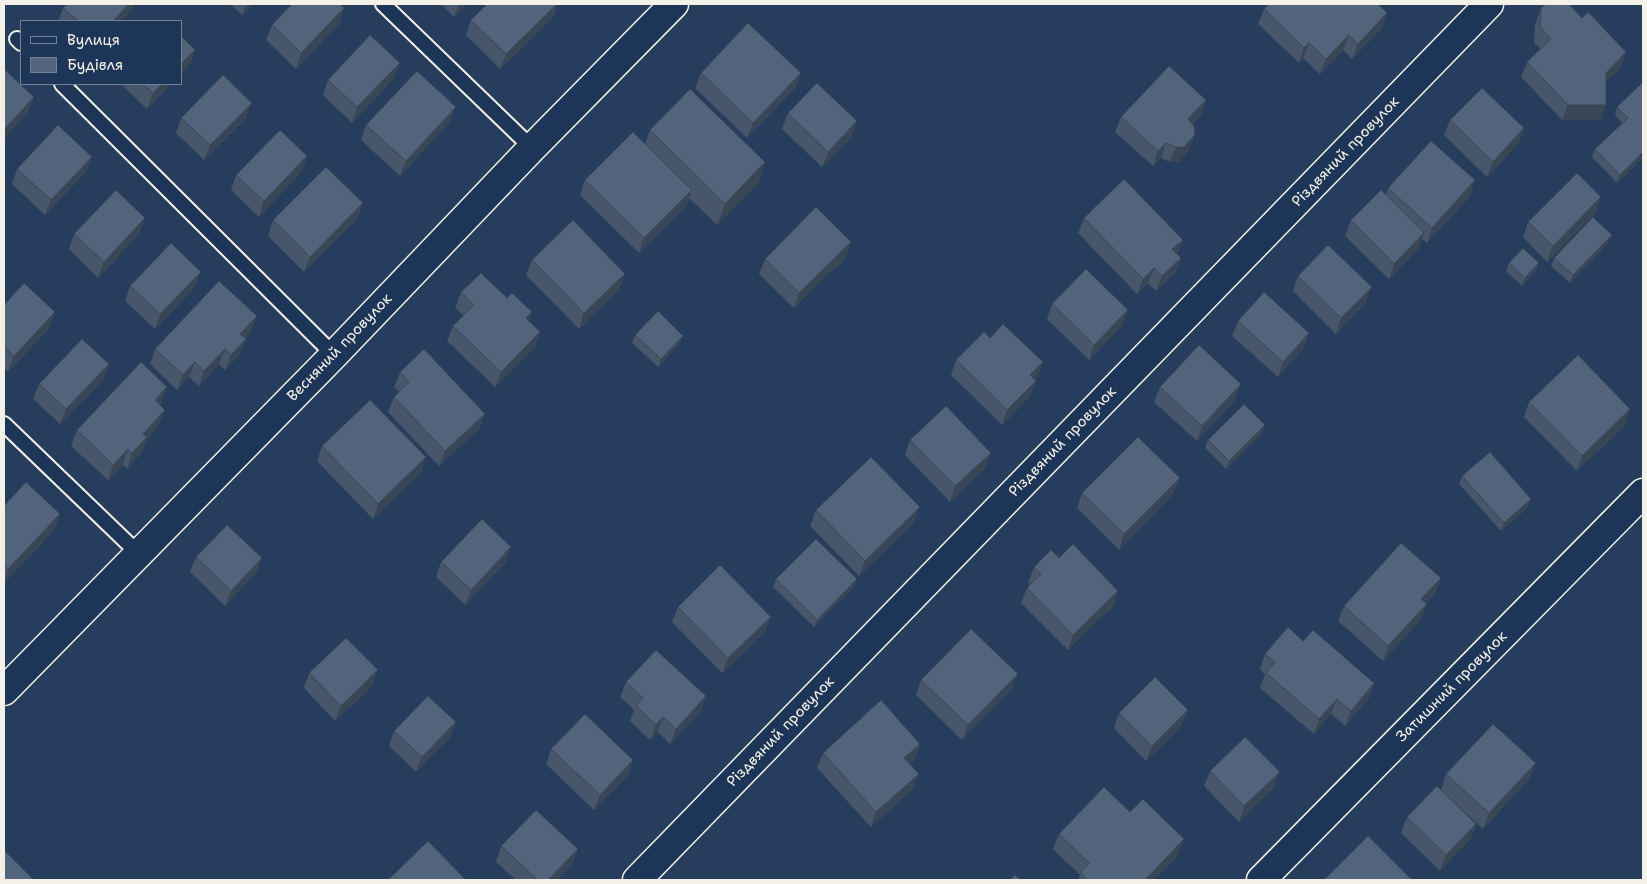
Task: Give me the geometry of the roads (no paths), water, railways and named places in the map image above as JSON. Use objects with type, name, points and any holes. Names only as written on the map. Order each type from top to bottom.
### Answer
[{"type":"street","name":"Весняний провулок","points":[[4,691],[334,355],[532,148],[674,4]]},
{"type":"street","name":"Різдвяний провулок","points":[[637,880],[1489,4]]},
{"type":"street","name":"Затишний провулок","points":[[1261,880],[1643,493]]},
{"type":"lane","points":[[383,4],[532,148]]},
{"type":"lane","points":[[63,85],[334,355]]},
{"type":"lane","points":[[4,424],[139,554]]}]
